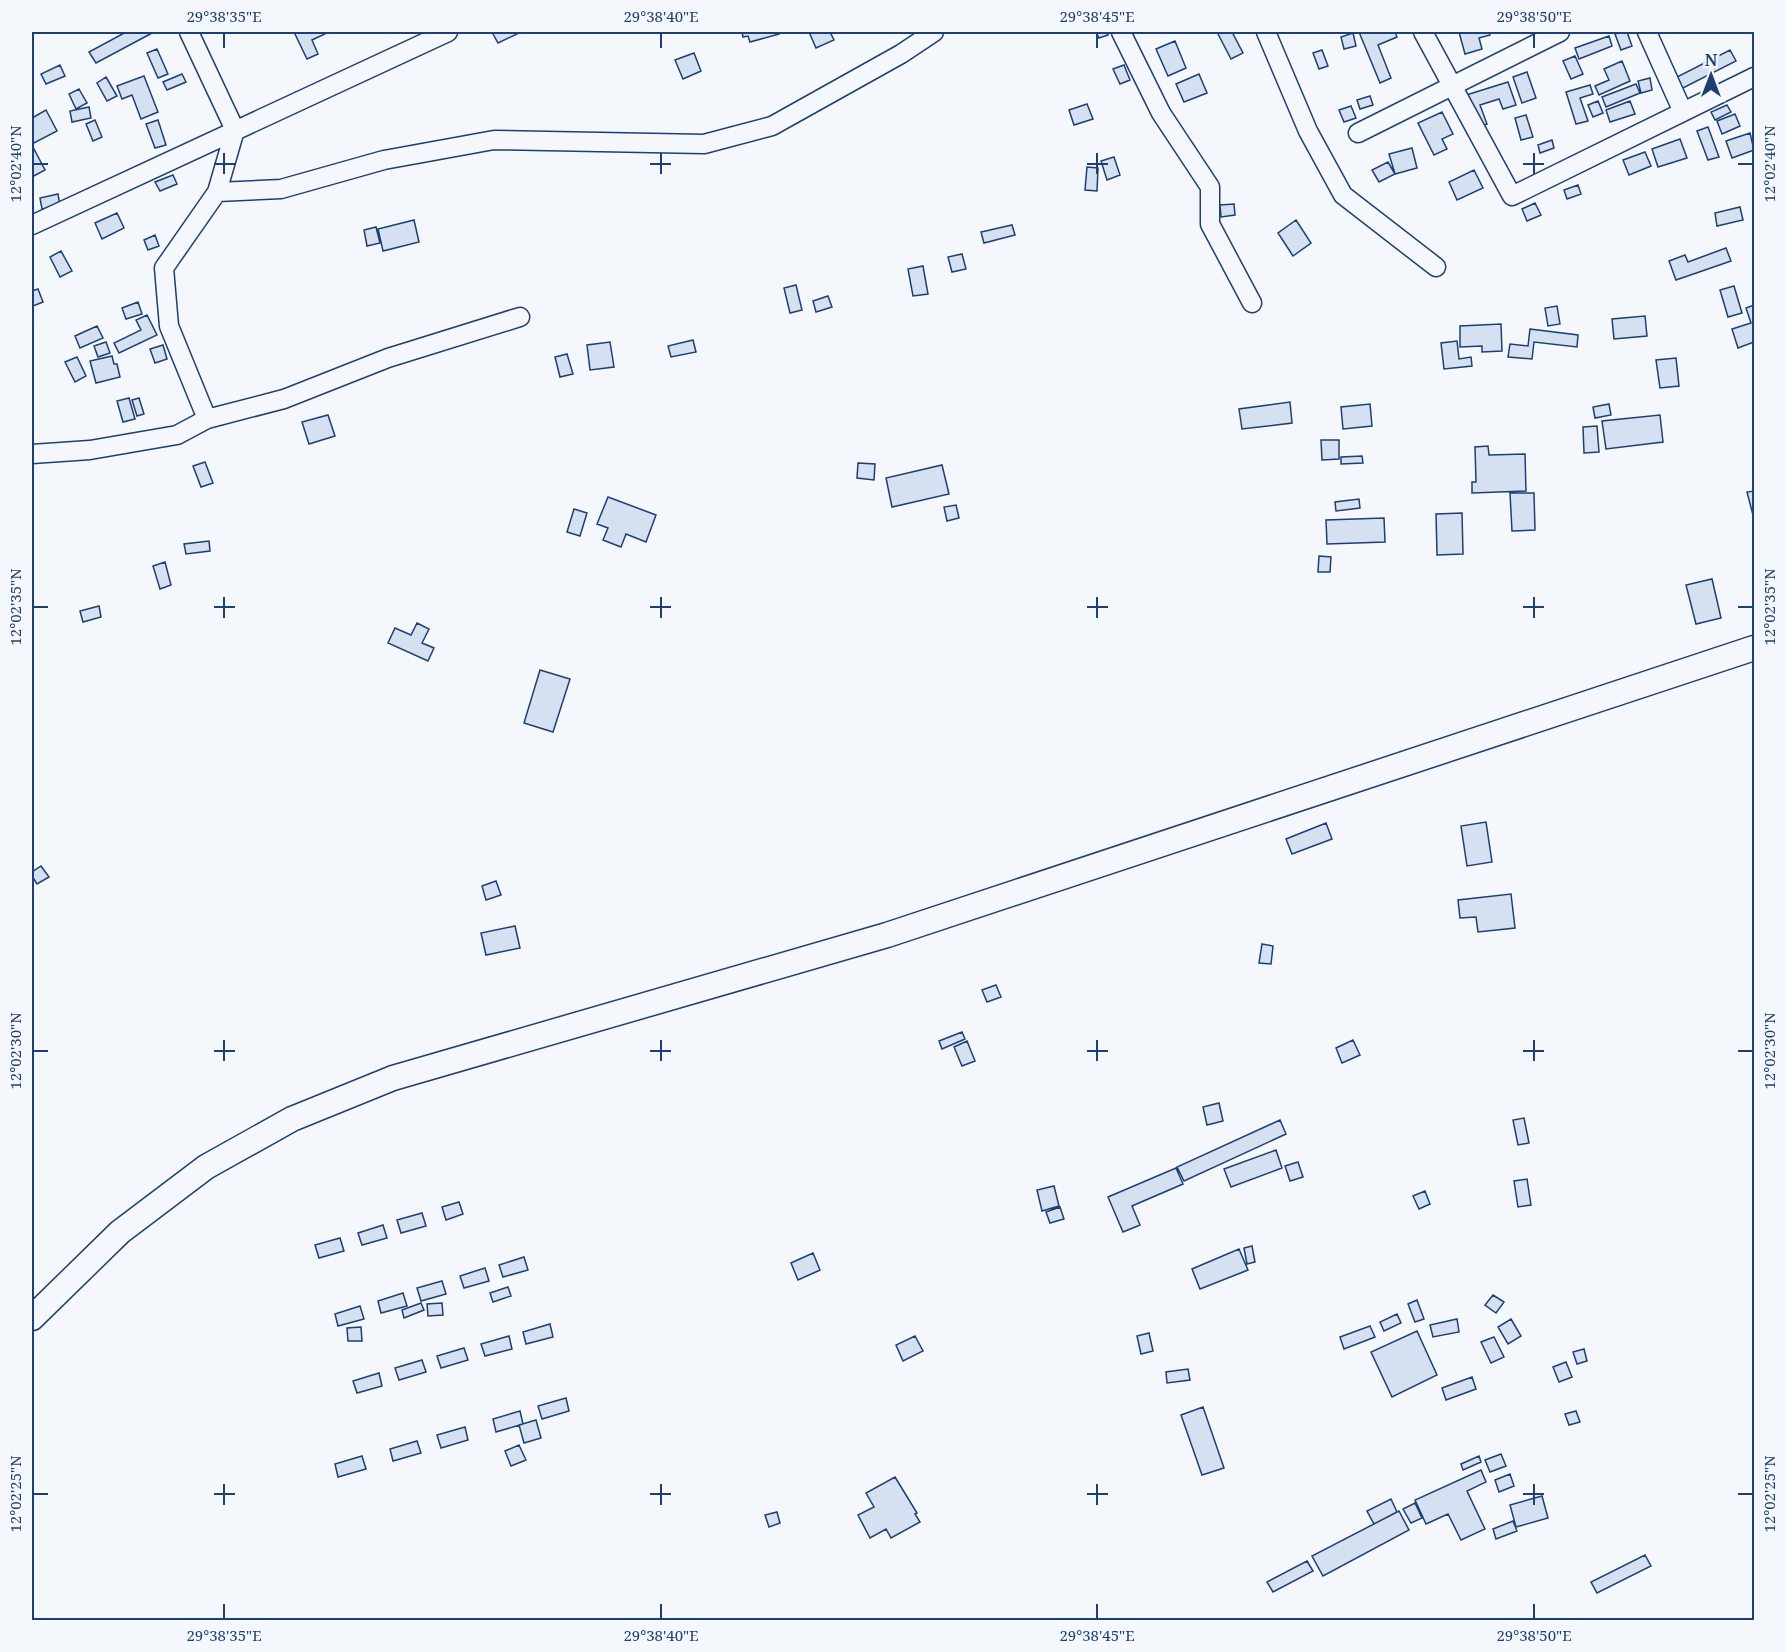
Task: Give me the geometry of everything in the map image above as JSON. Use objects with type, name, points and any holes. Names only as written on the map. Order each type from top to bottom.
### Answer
[{"type":"main road","points":[[32,1318],[120,1232],[206,1167],[292,1119],[393,1078],[887,935],[1755,648]]},
{"type":"street","points":[[189,32],[235,130],[217,192],[164,268],[169,326],[207,419]]},
{"type":"street","points":[[32,225],[447,32]]},
{"type":"street","points":[[217,192],[282,189],[384,160],[494,140],[704,144],[772,126],[901,54],[934,32]]},
{"type":"street","points":[[1121,32],[1161,113],[1210,187],[1209,224],[1252,303]]},
{"type":"street","points":[[1266,32],[1308,131],[1343,195],[1436,267]]},
{"type":"street","points":[[1424,32],[1512,196],[1755,77]]},
{"type":"street","points":[[1358,133],[1560,32]]},
{"type":"street","points":[[1647,32],[1683,112]]},
{"type":"street","points":[[32,454],[90,450],[177,435],[207,419],[284,399],[388,358],[520,317]]},
{"type":"building","points":[[126,32],[154,32],[96,63],[89,52]]},
{"type":"building","points":[[294,32],[324,32],[325,34],[312,40],[318,54],[307,59]]},
{"type":"building","points":[[492,32],[521,32],[498,43]]},
{"type":"building","points":[[742,32],[778,32],[779,34],[750,42],[748,36],[743,37]]},
{"type":"building","points":[[809,32],[830,32],[834,40],[816,48]]},
{"type":"building","points":[[1096,32],[1107,32],[1108,35],[1099,38]]},
{"type":"building","points":[[1217,32],[1232,32],[1243,53],[1231,59]]},
{"type":"building","points":[[1359,32],[1395,32],[1397,37],[1378,45],[1391,78],[1380,83]]},
{"type":"building","points":[[1459,32],[1489,32],[1490,35],[1479,38],[1482,49],[1465,54]]},
{"type":"building","points":[[1627,32],[1632,46],[1621,50],[1615,34]]},
{"type":"building","points":[[1353,33],[1356,46],[1344,49],[1341,37]]},
{"type":"building","points":[[1609,36],[1612,46],[1579,59],[1575,48]]},
{"type":"building","points":[[1175,41],[1186,68],[1168,76],[1156,49]]},
{"type":"building","points":[[157,49],[168,74],[158,78],[147,53]]},
{"type":"building","points":[[1322,50],[1328,66],[1319,69],[1313,53]]},
{"type":"building","points":[[1730,50],[1736,61],[1681,89],[1675,78]]},
{"type":"building","points":[[694,53],[701,71],[683,79],[675,60]]},
{"type":"building","points":[[1575,56],[1583,74],[1571,79],[1563,61]]},
{"type":"building","points":[[1622,61],[1630,81],[1599,95],[1595,86],[1609,80],[1604,69]]},
{"type":"building","points":[[60,65],[65,76],[46,84],[41,74]]},
{"type":"building","points":[[1124,65],[1130,80],[1120,84],[1113,69]]},
{"type":"building","points":[[1527,72],[1536,98],[1522,103],[1513,77]]},
{"type":"building","points":[[182,74],[186,82],[167,90],[163,82]]},
{"type":"building","points":[[1199,74],[1207,93],[1184,102],[1176,84]]},
{"type":"building","points":[[144,76],[158,112],[141,119],[132,95],[122,99],[117,86]]},
{"type":"building","points":[[106,77],[117,96],[107,101],[97,83]]},
{"type":"building","points":[[1650,78],[1652,90],[1641,93],[1638,81]]},
{"type":"building","points":[[1508,82],[1516,105],[1503,109],[1499,99],[1480,105],[1487,124],[1474,129],[1463,96]]},
{"type":"building","points":[[1636,84],[1640,93],[1606,107],[1602,97]]},
{"type":"building","points":[[1590,85],[1593,94],[1580,98],[1588,121],[1576,124],[1566,92]]},
{"type":"building","points":[[79,89],[87,103],[76,109],[69,94]]},
{"type":"building","points":[[1370,96],[1373,105],[1360,109],[1357,100]]},
{"type":"building","points":[[1598,101],[1603,113],[1593,117],[1588,105]]},
{"type":"building","points":[[1630,101],[1635,114],[1610,122],[1606,110]]},
{"type":"building","points":[[1087,104],[1093,119],[1074,125],[1069,110]]},
{"type":"building","points":[[1727,105],[1731,112],[1715,120],[1711,112]]},
{"type":"building","points":[[1351,106],[1356,118],[1344,122],[1339,110]]},
{"type":"building","points":[[89,107],[91,118],[72,122],[70,111]]},
{"type":"building","points":[[46,110],[57,131],[32,144],[32,118]]},
{"type":"building","points":[[1442,112],[1453,134],[1442,139],[1447,149],[1434,155],[1418,123]]},
{"type":"building","points":[[1735,114],[1740,126],[1722,134],[1717,121]]},
{"type":"building","points":[[1526,115],[1533,137],[1521,140],[1515,118]]},
{"type":"building","points":[[95,120],[102,137],[93,141],[86,124]]},
{"type":"building","points":[[158,120],[166,145],[155,148],[146,124]]},
{"type":"building","points":[[1708,127],[1719,157],[1708,160],[1697,131]]},
{"type":"building","points":[[1750,133],[1754,150],[1732,158],[1726,141]]},
{"type":"building","points":[[1680,139],[1687,158],[1658,167],[1652,149]]},
{"type":"building","points":[[1552,140],[1554,148],[1540,153],[1538,145]]},
{"type":"building","points":[[1412,148],[1417,168],[1395,174],[1389,154]]},
{"type":"building","points":[[34,149],[45,170],[32,177],[32,151]]},
{"type":"building","points":[[1645,152],[1651,166],[1629,175],[1623,160]]},
{"type":"building","points":[[1114,157],[1120,175],[1107,180],[1101,161]]},
{"type":"building","points":[[1388,162],[1395,174],[1379,182],[1372,170]]},
{"type":"building","points":[[1087,167],[1098,168],[1097,191],[1085,190]]},
{"type":"building","points":[[1474,170],[1483,188],[1457,200],[1449,182]]},
{"type":"building","points":[[173,175],[177,184],[160,191],[155,182]]},
{"type":"building","points":[[1578,185],[1581,194],[1567,199],[1564,190]]},
{"type":"building","points":[[58,194],[60,206],[42,209],[40,198]]},
{"type":"building","points":[[1535,203],[1541,215],[1527,221],[1522,209]]},
{"type":"building","points":[[1234,204],[1235,215],[1221,217],[1220,205]]},
{"type":"building","points":[[1740,207],[1743,220],[1717,226],[1715,213]]},
{"type":"building","points":[[117,213],[124,228],[102,239],[95,223]]},
{"type":"building","points":[[414,220],[419,242],[383,251],[378,229]]},
{"type":"building","points":[[1296,220],[1311,243],[1293,256],[1278,233]]},
{"type":"building","points":[[1012,225],[1015,235],[984,243],[981,232]]},
{"type":"building","points":[[376,227],[380,243],[367,246],[364,230]]},
{"type":"building","points":[[155,235],[159,246],[148,250],[144,240]]},
{"type":"building","points":[[1726,248],[1731,261],[1676,280],[1669,261],[1685,255],[1688,262]]},
{"type":"building","points":[[61,251],[72,271],[60,277],[50,257]]},
{"type":"building","points":[[962,254],[966,269],[952,272],[948,257]]},
{"type":"building","points":[[923,266],[928,294],[913,296],[908,269]]},
{"type":"building","points":[[796,285],[802,310],[790,313],[784,288]]},
{"type":"building","points":[[1734,286],[1742,313],[1728,317],[1720,290]]},
{"type":"building","points":[[38,289],[43,302],[33,306],[32,291]]},
{"type":"building","points":[[828,296],[832,307],[816,312],[813,301]]},
{"type":"building","points":[[138,302],[142,314],[126,319],[122,308]]},
{"type":"building","points":[[1754,305],[1754,342],[1738,348],[1732,329],[1751,323],[1746,308]]},
{"type":"building","points":[[1557,306],[1560,324],[1548,326],[1545,308]]},
{"type":"building","points":[[147,315],[157,335],[119,353],[114,343],[141,330],[136,320]]},
{"type":"building","points":[[1645,316],[1647,336],[1614,339],[1612,319]]},
{"type":"building","points":[[1501,324],[1502,351],[1482,352],[1482,346],[1460,347],[1460,326]]},
{"type":"building","points":[[97,326],[103,338],[80,348],[75,336]]},
{"type":"building","points":[[1530,329],[1578,335],[1577,347],[1534,342],[1532,359],[1508,357],[1510,344],[1528,346]]},
{"type":"building","points":[[693,340],[696,352],[671,357],[668,346]]},
{"type":"building","points":[[1457,341],[1459,359],[1471,357],[1472,366],[1444,369],[1441,343]]},
{"type":"building","points":[[106,342],[110,353],[98,357],[94,346]]},
{"type":"building","points":[[610,342],[614,367],[590,370],[587,345]]},
{"type":"building","points":[[163,345],[167,359],[155,363],[150,349]]},
{"type":"building","points":[[567,354],[573,374],[560,377],[555,357]]},
{"type":"building","points":[[112,356],[114,364],[117,364],[120,377],[96,383],[90,361]]},
{"type":"building","points":[[77,357],[86,376],[75,382],[65,362]]},
{"type":"building","points":[[1676,358],[1679,386],[1660,388],[1656,360]]},
{"type":"building","points":[[129,398],[135,419],[123,422],[117,401]]},
{"type":"building","points":[[139,398],[144,414],[137,416],[132,400]]},
{"type":"building","points":[[1290,402],[1292,423],[1242,429],[1239,409]]},
{"type":"building","points":[[1370,404],[1372,426],[1343,429],[1341,407]]},
{"type":"building","points":[[1609,404],[1611,415],[1595,418],[1593,407]]},
{"type":"building","points":[[328,415],[335,436],[309,444],[302,422]]},
{"type":"building","points":[[1660,415],[1663,442],[1606,449],[1602,421]]},
{"type":"building","points":[[1597,426],[1599,452],[1584,453],[1583,427]]},
{"type":"building","points":[[1321,440],[1339,440],[1339,459],[1322,460]]},
{"type":"building","points":[[1488,446],[1489,455],[1525,454],[1526,491],[1472,493],[1472,482],[1476,482],[1475,447]]},
{"type":"building","points":[[1362,456],[1363,463],[1341,464],[1341,457]]},
{"type":"building","points":[[205,462],[213,483],[201,487],[193,466]]},
{"type":"building","points":[[858,463],[875,464],[874,480],[857,478]]},
{"type":"building","points":[[942,465],[949,494],[892,507],[886,478]]},
{"type":"building","points":[[1754,491],[1754,514],[1753,515],[1747,492]]},
{"type":"building","points":[[1510,493],[1534,493],[1535,530],[1512,531]]},
{"type":"building","points":[[608,497],[656,515],[646,542],[626,534],[621,547],[603,540],[608,528],[597,524]]},
{"type":"building","points":[[1359,499],[1360,508],[1336,511],[1335,502]]},
{"type":"building","points":[[956,505],[959,518],[947,521],[944,507]]},
{"type":"building","points":[[574,509],[587,513],[580,536],[567,532]]},
{"type":"building","points":[[1462,513],[1463,554],[1437,555],[1436,514]]},
{"type":"building","points":[[1384,518],[1385,542],[1327,544],[1326,520]]},
{"type":"building","points":[[209,541],[210,551],[186,554],[184,544]]},
{"type":"building","points":[[1319,556],[1331,557],[1330,572],[1318,572]]},
{"type":"building","points":[[165,562],[171,585],[160,589],[153,566]]},
{"type":"building","points":[[1712,579],[1721,618],[1696,624],[1686,585]]},
{"type":"building","points":[[99,606],[101,617],[83,622],[80,611]]},
{"type":"building","points":[[417,623],[429,629],[422,643],[434,648],[428,661],[388,643],[395,628],[411,635]]},
{"type":"building","points":[[540,670],[570,679],[553,732],[524,723]]},
{"type":"building","points":[[1486,822],[1492,862],[1467,866],[1461,826]]},
{"type":"building","points":[[1326,823],[1332,839],[1292,854],[1286,839]]},
{"type":"building","points":[[41,866],[49,877],[37,884],[32,872]]},
{"type":"building","points":[[496,881],[501,895],[486,900],[482,886]]},
{"type":"building","points":[[1511,894],[1515,928],[1478,932],[1476,917],[1460,918],[1458,900]]},
{"type":"building","points":[[515,926],[520,948],[486,955],[481,933]]},
{"type":"building","points":[[1262,944],[1273,946],[1271,964],[1259,963]]},
{"type":"building","points":[[996,985],[1001,997],[987,1002],[982,990]]},
{"type":"building","points":[[962,1032],[965,1039],[942,1049],[939,1041]]},
{"type":"building","points":[[1353,1040],[1360,1055],[1342,1063],[1336,1048]]},
{"type":"building","points":[[967,1041],[975,1061],[962,1066],[954,1047]]},
{"type":"building","points":[[1219,1103],[1223,1121],[1207,1125],[1203,1107]]},
{"type":"building","points":[[1524,1118],[1529,1143],[1518,1145],[1513,1120]]},
{"type":"building","points":[[1280,1120],[1286,1134],[1184,1181],[1177,1167]]},
{"type":"building","points":[[1276,1150],[1282,1168],[1231,1187],[1224,1169]]},
{"type":"building","points":[[1298,1162],[1303,1177],[1290,1181],[1285,1166]]},
{"type":"building","points":[[1176,1168],[1183,1184],[1132,1206],[1140,1225],[1123,1232],[1108,1197]]},
{"type":"building","points":[[1527,1179],[1531,1205],[1518,1207],[1514,1181]]},
{"type":"building","points":[[1054,1186],[1059,1206],[1042,1211],[1037,1190]]},
{"type":"building","points":[[1425,1191],[1430,1204],[1419,1209],[1413,1196]]},
{"type":"building","points":[[459,1202],[463,1214],[446,1220],[442,1207]]},
{"type":"building","points":[[1060,1207],[1064,1219],[1050,1223],[1046,1212]]},
{"type":"building","points":[[422,1213],[426,1226],[401,1233],[397,1220]]},
{"type":"building","points":[[383,1225],[387,1238],[362,1245],[358,1233]]},
{"type":"building","points":[[340,1238],[344,1251],[319,1258],[315,1245]]},
{"type":"building","points":[[1252,1246],[1255,1262],[1247,1264],[1244,1248]]},
{"type":"building","points":[[1239,1249],[1248,1270],[1200,1289],[1192,1269]]},
{"type":"building","points":[[813,1253],[820,1270],[798,1280],[791,1263]]},
{"type":"building","points":[[524,1257],[528,1270],[503,1277],[499,1265]]},
{"type":"building","points":[[485,1268],[489,1281],[464,1288],[460,1276]]},
{"type":"building","points":[[442,1281],[446,1294],[421,1301],[417,1288]]},
{"type":"building","points":[[508,1287],[511,1296],[493,1302],[490,1293]]},
{"type":"building","points":[[403,1293],[407,1306],[381,1313],[378,1301]]},
{"type":"building","points":[[1493,1295],[1504,1302],[1496,1313],[1485,1305]]},
{"type":"building","points":[[1417,1300],[1424,1319],[1415,1322],[1408,1304]]},
{"type":"building","points":[[421,1303],[424,1310],[404,1318],[402,1310]]},
{"type":"building","points":[[442,1303],[443,1315],[428,1316],[427,1304]]},
{"type":"building","points":[[360,1306],[364,1319],[338,1326],[335,1314]]},
{"type":"building","points":[[1397,1314],[1401,1323],[1384,1331],[1380,1322]]},
{"type":"building","points":[[1457,1319],[1459,1332],[1433,1337],[1430,1325]]},
{"type":"building","points":[[1511,1319],[1521,1336],[1508,1344],[1498,1327]]},
{"type":"building","points":[[550,1324],[553,1337],[526,1344],[523,1332]]},
{"type":"building","points":[[1370,1326],[1375,1337],[1344,1349],[1340,1337]]},
{"type":"building","points":[[361,1327],[362,1341],[348,1341],[347,1328]]},
{"type":"building","points":[[1417,1331],[1437,1375],[1392,1397],[1371,1352]]},
{"type":"building","points":[[1149,1333],[1153,1351],[1141,1354],[1137,1336]]},
{"type":"building","points":[[509,1336],[512,1349],[485,1356],[481,1344]]},
{"type":"building","points":[[915,1336],[923,1351],[903,1361],[896,1345]]},
{"type":"building","points":[[1494,1337],[1504,1357],[1491,1363],[1481,1342]]},
{"type":"building","points":[[464,1348],[468,1360],[441,1368],[437,1356]]},
{"type":"building","points":[[1584,1349],[1587,1361],[1577,1364],[1573,1352]]},
{"type":"building","points":[[422,1360],[426,1372],[399,1380],[395,1368]]},
{"type":"building","points":[[1566,1362],[1572,1377],[1559,1382],[1553,1367]]},
{"type":"building","points":[[1188,1369],[1190,1380],[1167,1383],[1166,1372]]},
{"type":"building","points":[[379,1373],[382,1386],[357,1393],[353,1381]]},
{"type":"building","points":[[1472,1377],[1476,1389],[1446,1400],[1442,1388]]},
{"type":"building","points":[[566,1398],[569,1411],[542,1419],[538,1406]]},
{"type":"building","points":[[1203,1407],[1224,1468],[1202,1475],[1181,1415]]},
{"type":"building","points":[[520,1411],[523,1424],[496,1432],[493,1419]]},
{"type":"building","points":[[1576,1411],[1580,1422],[1569,1425],[1565,1414]]},
{"type":"building","points":[[536,1420],[541,1438],[524,1443],[519,1425]]},
{"type":"building","points":[[465,1427],[468,1440],[441,1448],[437,1435]]},
{"type":"building","points":[[417,1441],[421,1453],[393,1461],[390,1449]]},
{"type":"building","points":[[519,1445],[526,1460],[511,1466],[505,1451]]},
{"type":"building","points":[[1501,1454],[1506,1466],[1490,1472],[1485,1460]]},
{"type":"building","points":[[362,1456],[366,1469],[338,1477],[335,1464]]},
{"type":"building","points":[[1479,1456],[1481,1462],[1463,1470],[1461,1464]]},
{"type":"building","points":[[1481,1470],[1486,1482],[1467,1491],[1485,1529],[1461,1540],[1448,1514],[1426,1524],[1415,1500]]},
{"type":"building","points":[[1510,1474],[1514,1486],[1499,1492],[1495,1480]]},
{"type":"building","points":[[895,1477],[920,1522],[891,1538],[886,1529],[870,1538],[858,1515],[874,1507],[866,1493]]},
{"type":"building","points":[[1542,1496],[1548,1518],[1516,1527],[1510,1505]]},
{"type":"building","points":[[1391,1499],[1397,1512],[1374,1524],[1367,1511]]},
{"type":"building","points":[[1415,1503],[1422,1518],[1411,1523],[1403,1509]]},
{"type":"building","points":[[1399,1511],[1409,1530],[1323,1576],[1312,1556]]},
{"type":"building","points":[[777,1512],[780,1523],[769,1527],[765,1515]]},
{"type":"building","points":[[1513,1521],[1517,1531],[1496,1539],[1493,1529]]},
{"type":"building","points":[[1645,1555],[1651,1566],[1597,1593],[1591,1582]]},
{"type":"building","points":[[1307,1561],[1313,1571],[1273,1592],[1267,1582]]}]
